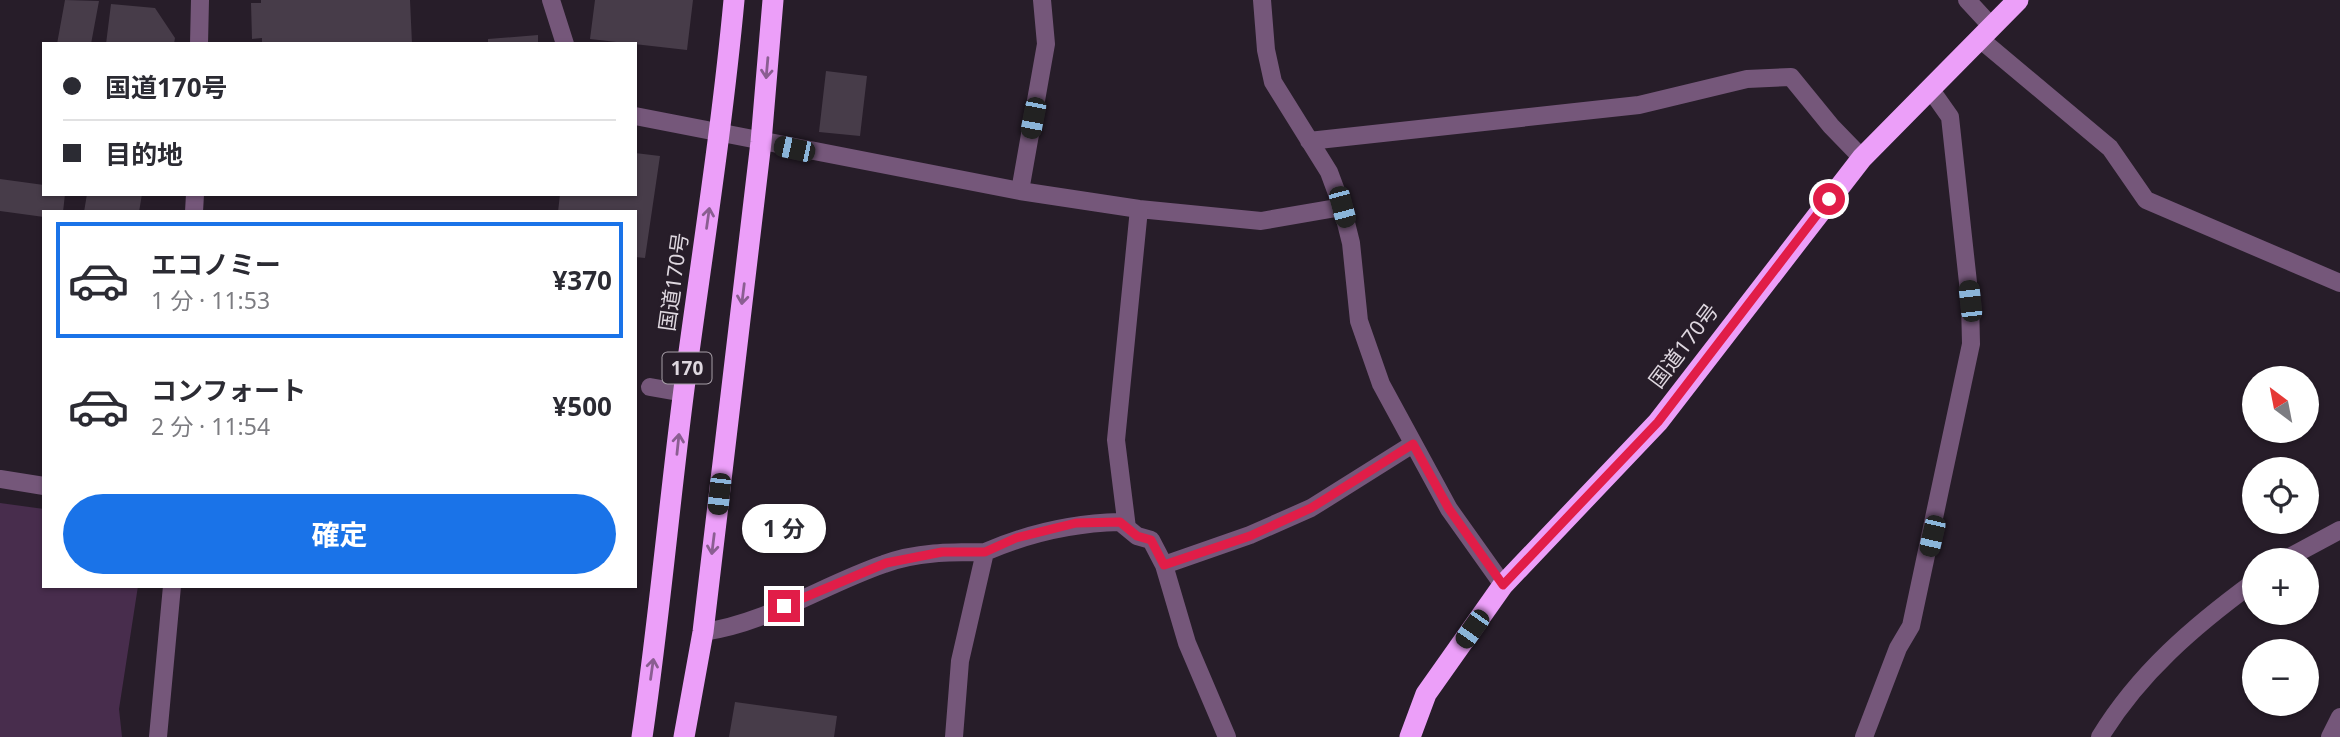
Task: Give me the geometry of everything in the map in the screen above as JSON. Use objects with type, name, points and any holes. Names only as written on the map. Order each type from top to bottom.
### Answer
[{"type":"highway","name":"国道170号","points":[[642,737],[659,622],[684,393],[720,133],[734,0]]},
{"type":"highway","name":"170","points":[[684,737],[703,632],[761,142],[773,0]]},
{"type":"highway","name":"国道170号","points":[[1410,737],[1426,694],[1503,585],[1658,422],[1862,158],[2018,0]]},
{"type":"street","points":[[198,0],[199,42]]},
{"type":"street","points":[[551,0],[564,42]]},
{"type":"street","points":[[1020,191],[1046,44],[1042,0]]},
{"type":"street","points":[[1262,0],[1266,50],[1273,82],[1329,172],[1342,207],[1351,243],[1359,321],[1381,384],[1449,509],[1503,585]]},
{"type":"street","points":[[1968,0],[1986,33],[2110,148],[2146,200],[2340,283]]},
{"type":"street","points":[[1309,141],[1639,105],[1747,79],[1791,78],[1831,127],[1862,158]]},
{"type":"street","points":[[1864,737],[1898,648],[1911,626],[1970,344],[1970,301],[1950,117],[1931,90]]},
{"type":"street","points":[[637,116],[1020,191],[1139,209],[1261,221],[1342,207]]},
{"type":"street","points":[[1127,528],[1116,440],[1139,209]]},
{"type":"street","points":[[650,387],[684,393]]},
{"type":"street","points":[[1164,565],[1250,536],[1311,508],[1413,444]]},
{"type":"street","points":[[0,479],[42,486]]},
{"type":"street","points":[[703,632],[733,628],[886,563],[942,552],[985,552],[1016,538],[1076,523],[1120,522],[1137,536],[1151,540],[1164,565],[1186,643],[1227,737]]},
{"type":"street","points":[[2306,548],[2340,530]]},
{"type":"street","points":[[954,737],[960,661],[985,552]]},
{"type":"street","points":[[158,737],[172,588]]},
{"type":"street","points":[[2100,737],[2118,708],[2146,674],[2185,636],[2242,591]]},
{"type":"street","points":[[2330,737],[2340,717]]},
{"type":"shaded area","points":[[0,503],[42,509],[42,588],[138,588],[119,709],[122,737],[0,737]]},
{"type":"building","points":[[65,0],[99,1],[91,42],[57,42]]},
{"type":"building","points":[[261,0],[410,0],[412,42],[262,42],[262,38],[252,39],[251,3],[261,3]]},
{"type":"building","points":[[595,0],[693,0],[687,50],[637,44],[637,42],[590,39]]},
{"type":"building","points":[[111,4],[155,8],[175,38],[174,42],[106,42]]},
{"type":"building","points":[[538,35],[538,42],[488,42],[488,39]]},
{"type":"building","points":[[826,71],[867,76],[860,136],[819,132]]},
{"type":"building","points":[[637,153],[660,156],[645,258],[637,257],[637,210],[558,210],[560,196],[637,196]]},
{"type":"building","points":[[0,179],[42,185],[42,196],[65,196],[63,210],[42,210],[42,217],[0,211]]},
{"type":"building","points":[[87,196],[142,196],[139,210],[84,210]]},
{"type":"building","points":[[735,702],[837,716],[834,737],[729,737]]},
{"type":"route","points":[[784,606],[886,563],[942,552],[985,552],[1016,538],[1076,523],[1120,522],[1137,536],[1151,540],[1164,565],[1250,536],[1311,508],[1413,444],[1449,509],[1503,585],[1658,422],[1829,199]]}]
